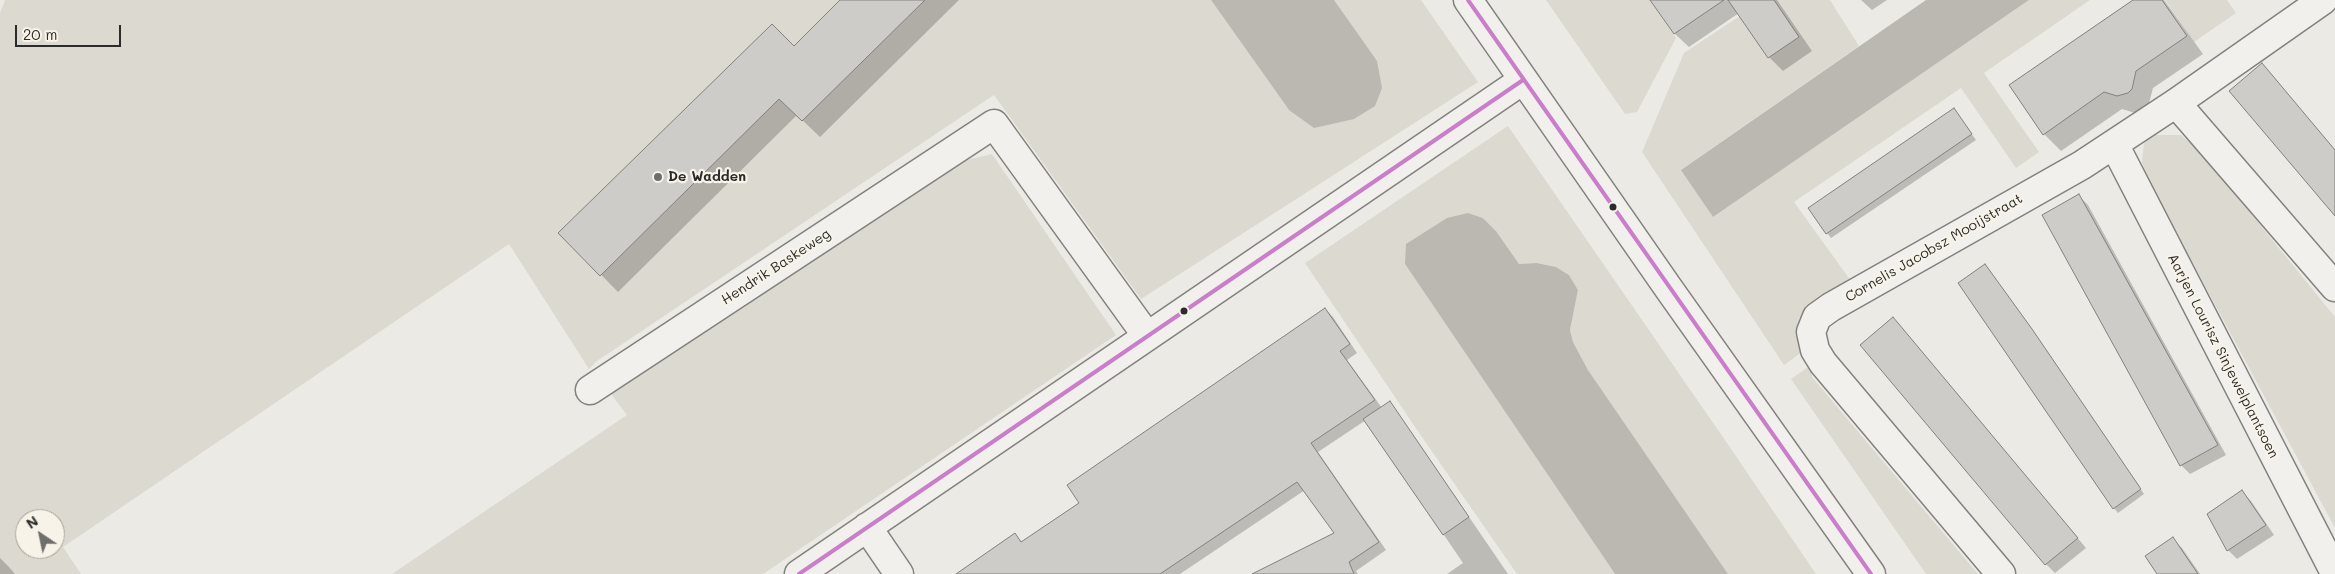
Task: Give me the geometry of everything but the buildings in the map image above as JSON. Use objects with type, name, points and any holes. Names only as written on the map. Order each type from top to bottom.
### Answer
[{"type":"street","points":[[1468,0],[1669,289],[1871,574]]},
{"type":"street","name":"Cornelis Jacobsz Mooijstraat","points":[[2001,574],[1823,363],[1815,350],[1811,332],[1817,317],[1831,307],[2114,144],[2323,0]]},
{"type":"street","points":[[799,574],[1523,80]]},
{"type":"street","points":[[2176,103],[2335,287]]},
{"type":"street","name":"Hendrik Baskeweg","points":[[590,390],[994,124],[1147,336]]},
{"type":"street","name":"Aarjen Lourisz Sinjewelplantsoen","points":[[2114,144],[2330,569]]},
{"type":"street","points":[[867,527],[899,574]]},
{"type":"shaded area","points":[[5,0],[1211,0],[1289,110],[1340,9],[1334,0],[1421,0],[1478,82],[1141,299],[994,95],[597,361],[589,369],[509,244],[65,546],[65,509],[15,509],[15,559],[65,559],[65,550],[81,574],[0,574],[0,13]]},
{"type":"shaded area","points":[[1211,0],[1334,0],[1377,61],[1382,88],[1375,106],[1354,119],[1314,128],[1289,110]]},
{"type":"shaded area","points":[[1546,0],[1650,0],[1676,38],[1637,112],[1625,114]]},
{"type":"shaded area","points":[[1764,0],[1830,0],[1859,46],[1682,169],[1713,217],[2029,0],[2090,0],[1984,73],[2039,152],[2016,168],[1961,88],[1794,202],[1851,281],[1811,306],[1800,317],[1795,334],[1802,352],[1784,365],[1642,152],[1684,53]]},
{"type":"shaded area","points":[[1926,0],[2029,0],[1713,217],[1681,170]]},
{"type":"shaded area","points":[[2165,0],[2227,0],[2236,13],[2194,42]]},
{"type":"shaded area","points":[[1508,126],[1816,574],[1728,574],[1588,370],[1573,342],[1570,330],[1578,290],[1569,275],[1556,267],[1537,263],[1519,264],[1496,231],[1483,218],[1468,213],[1405,264],[1615,574],[1517,574],[1415,427],[1305,263]]},
{"type":"shaded area","points":[[2154,135],[2181,135],[2201,152],[2335,317],[2335,528],[2147,178],[2142,162],[2144,143]]},
{"type":"shaded area","points":[[992,154],[1116,335],[763,574],[392,574],[627,415],[611,394],[945,165]]},
{"type":"shaded area","points":[[1468,213],[1483,218],[1496,231],[1519,264],[1537,263],[1556,267],[1569,275],[1578,290],[1570,330],[1573,342],[1588,370],[1728,574],[1615,574],[1405,264],[1406,244],[1447,218]]},
{"type":"shaded area","points":[[1811,365],[1812,377],[1978,574],[1926,574],[1791,379]]},
{"type":"transit line","points":[[1468,0],[1871,574]]},
{"type":"transit line","points":[[799,574],[1523,80]]},
{"type":"place","name":"De Wadden","points":[[658,177]]}]
